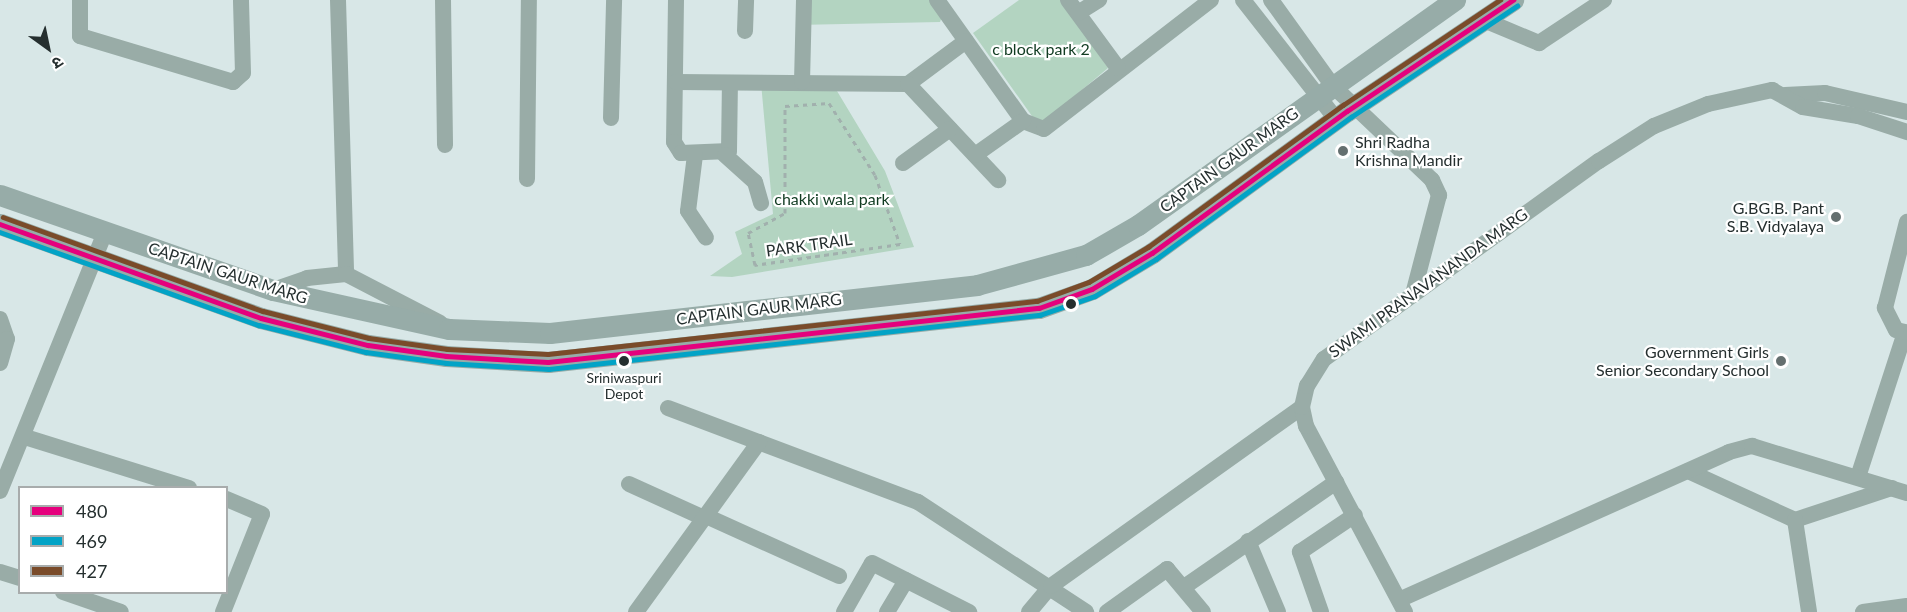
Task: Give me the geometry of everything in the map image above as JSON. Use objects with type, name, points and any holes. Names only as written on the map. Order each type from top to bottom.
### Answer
[{"type":"main road","name":"CAPTAIN GAUR MARG","points":[[0,224],[261,318],[368,345],[446,356],[548,362],[1039,308],[1092,289],[1152,253],[1344,113],[1513,0]]},
{"type":"main road","name":"CAPTAIN GAUR MARG","points":[[0,195],[273,290],[449,328],[550,333],[976,285],[1035,272],[1086,255],[1138,225],[1445,3]]},
{"type":"street","points":[[80,0],[80,36],[233,82],[243,73],[241,0]]},
{"type":"street","points":[[338,0],[346,274]]},
{"type":"street","points":[[443,0],[445,146]]},
{"type":"street","points":[[527,179],[529,0]]},
{"type":"street","points":[[611,118],[614,0]]},
{"type":"street","points":[[676,0],[675,142],[681,153],[725,154],[755,182],[761,203]]},
{"type":"street","points":[[745,31],[746,0]]},
{"type":"street","points":[[802,82],[804,0]]},
{"type":"street","points":[[938,0],[1023,121],[1044,129],[1118,68],[1211,0]]},
{"type":"street","points":[[1099,0],[1073,7],[1118,68]]},
{"type":"street","points":[[1243,0],[1344,113],[1432,180],[1440,195],[1413,294]]},
{"type":"street","points":[[1270,0],[1325,91]]},
{"type":"street","points":[[1484,20],[1539,43],[1604,0]]},
{"type":"street","points":[[676,82],[908,84],[966,41]]},
{"type":"street","points":[[725,154],[731,147],[730,83]]},
{"type":"street","points":[[908,84],[998,180]]},
{"type":"street","name":"SWAMI PRANAVANANDA MARG","points":[[1302,407],[1307,386],[1324,359],[1654,126],[1758,91],[1785,95],[1825,93],[1907,112]]},
{"type":"street","name":"SWAMI PRANAVANANDA MARG","points":[[1785,95],[1803,107],[1858,116],[1907,132]]},
{"type":"street","points":[[975,155],[1023,121]]},
{"type":"street","points":[[903,163],[950,129]]},
{"type":"street","points":[[694,155],[688,211],[706,238]]},
{"type":"street","points":[[1858,477],[1905,332],[1896,330],[1885,308],[1907,222]]},
{"type":"street","points":[[0,490],[25,437],[93,257],[105,232]]},
{"type":"street","points":[[273,290],[307,278],[346,274],[449,328]]},
{"type":"street","points":[[0,319],[7,339],[0,363]]},
{"type":"street","points":[[1029,612],[1051,586],[1302,407],[1306,426],[1403,606],[1688,471],[1752,447],[1899,490]]},
{"type":"street","points":[[668,408],[918,502],[1051,586],[1086,612]]},
{"type":"street","points":[[25,437],[183,486]]},
{"type":"street","points":[[636,612],[759,442]]},
{"type":"street","points":[[1688,471],[1795,520],[1899,490]]},
{"type":"street","points":[[1184,587],[1336,482]]},
{"type":"street","points":[[628,484],[839,576]]},
{"type":"street","points":[[223,612],[262,514],[228,500]]},
{"type":"street","points":[[1321,612],[1300,552],[1355,515]]},
{"type":"street","points":[[1795,520],[1809,612]]},
{"type":"street","points":[[1248,541],[1278,612]]},
{"type":"street","points":[[844,612],[872,563],[969,612]]},
{"type":"street","points":[[1107,612],[1167,569],[1203,612]]},
{"type":"street","points":[[0,572],[18,577]]},
{"type":"street","points":[[887,612],[906,580]]},
{"type":"street","points":[[69,594],[121,612]]},
{"type":"street","points":[[1863,612],[1907,606]]},
{"type":"path","name":"PARK TRAIL","points":[[828,103],[875,175],[895,231],[900,244],[755,265],[748,232],[785,213],[784,105],[828,103]]},
{"type":"green space","points":[[796,0],[942,0],[946,6],[940,22],[796,25]]},
{"type":"green space","name":"c block park 2","points":[[1019,0],[1065,0],[1108,68],[1039,126],[973,33]]},
{"type":"green space","name":"chakki wala park","points":[[831,81],[885,171],[914,247],[732,277],[710,276],[742,254],[735,232],[773,214],[761,83]]},
{"type":"transit line","name":"427","points":[[3,217],[263,311],[369,338],[447,349],[548,354],[1037,301],[1089,282],[1148,247],[1343,105],[1500,0]]},
{"type":"transit line","name":"480","points":[[0,224],[261,318],[368,345],[446,356],[548,362],[1039,308],[1092,289],[1152,253],[1347,111],[1513,0]]},
{"type":"transit line","name":"469","points":[[0,232],[259,325],[366,352],[446,363],[549,369],[1040,315],[1095,296],[1156,259],[1351,117],[1517,6]]},
{"type":"place","name":"Shri Radha Krishna Mandir","points":[[1343,151]]},
{"type":"place","name":"G.BG.B. Pant S.B. Vidyalaya","points":[[1836,217]]},
{"type":"place","name":"Sriniwaspuri Depot","points":[[624,361]]},
{"type":"place","name":"Government Girls Senior Secondary School","points":[[1781,361]]}]
